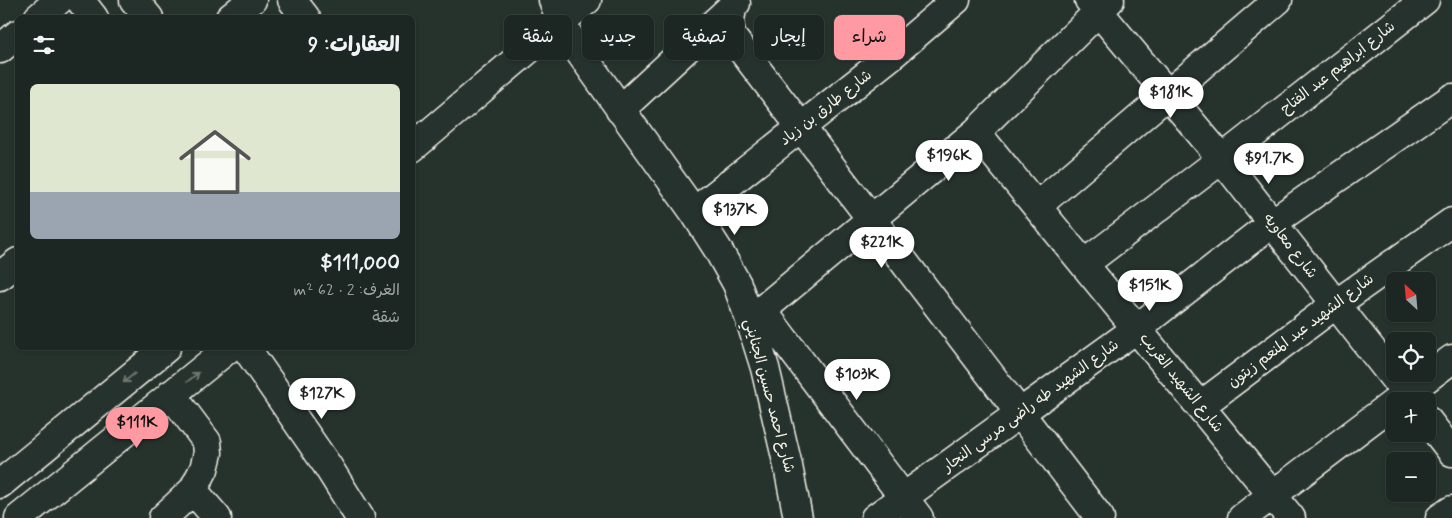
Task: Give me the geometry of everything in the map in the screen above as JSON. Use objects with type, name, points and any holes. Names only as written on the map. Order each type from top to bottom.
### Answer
[{"type":"street","points":[[42,15],[59,0]]},
{"type":"street","points":[[80,0],[92,15]]},
{"type":"street","points":[[134,0],[146,15]]},
{"type":"street","points":[[234,15],[252,0]]},
{"type":"street","points":[[292,0],[304,15]]},
{"type":"street","points":[[415,145],[557,11],[587,0]]},
{"type":"street","name":"شارع طارق بن زياد","points":[[694,212],[892,55],[956,0]]},
{"type":"street","points":[[1037,206],[1278,0]]},
{"type":"street","name":"شارع ابراهيم عبد الفتاح","points":[[1084,264],[1425,0]]},
{"type":"street","points":[[735,2],[729,24],[732,37],[1100,518]]},
{"type":"street","points":[[620,110],[735,2]]},
{"type":"street","points":[[911,508],[756,315],[976,132],[1099,4]]},
{"type":"street","name":"شارع معاويه","points":[[1099,4],[1167,95],[1222,159],[1405,392]]},
{"type":"street","name":"شارع احمد حسين الجنايني","points":[[557,11],[571,40],[694,212],[756,315],[798,518]]},
{"type":"street","points":[[0,49],[15,36]]},
{"type":"street","name":"شارع الشهيد طه راضى مرسى النجار","points":[[875,518],[911,508],[1020,414],[1136,329],[1272,223],[1452,98]]},
{"type":"street","name":"شارع الشهيد الغريب","points":[[976,132],[1292,518]]},
{"type":"street","name":"شارع الشهيد عبد المنعم زيتون","points":[[1200,406],[1336,304],[1452,222]]},
{"type":"street","points":[[0,276],[15,264]]},
{"type":"street","points":[[0,484],[164,350]]},
{"type":"street","points":[[19,518],[226,350]]},
{"type":"street","points":[[247,350],[327,465],[360,518]]},
{"type":"street","points":[[1415,392],[1452,359]]},
{"type":"street","points":[[162,518],[193,490],[204,469],[208,453],[207,442],[171,394]]},
{"type":"street","points":[[1242,518],[1386,413]]},
{"type":"street","points":[[1436,431],[1452,452]]},
{"type":"street","points":[[42,449],[67,479]]},
{"type":"street","points":[[193,490],[217,518]]},
{"type":"street","points":[[1440,518],[1452,510]]}]
